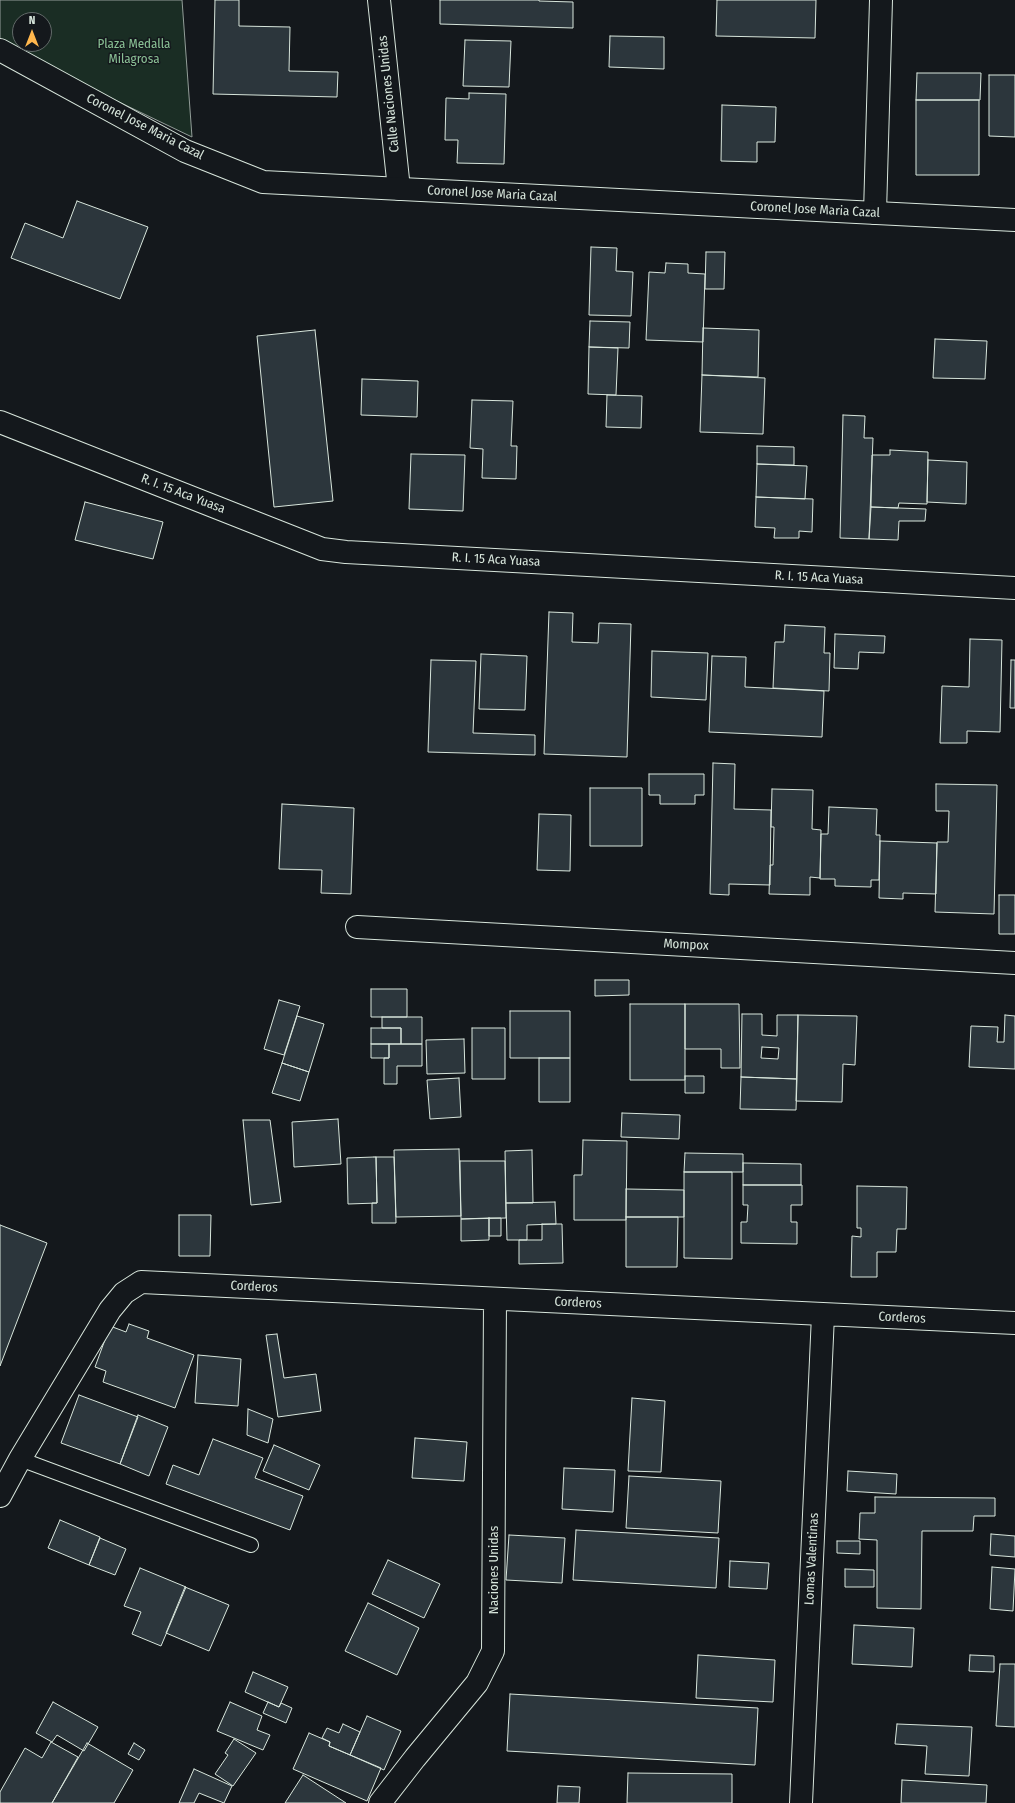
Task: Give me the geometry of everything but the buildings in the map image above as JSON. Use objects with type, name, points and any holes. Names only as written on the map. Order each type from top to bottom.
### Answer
[{"type":"street","name":"Calle Naciones Unidas","points":[[379,0],[399,189]]},
{"type":"street","points":[[875,213],[881,0]]},
{"type":"street","name":"Coronel Jose Maria Cazal","points":[[0,50],[185,151],[263,182],[1015,220]]},
{"type":"street","name":"R. I. 15 Aca Yuasa","points":[[0,422],[322,549],[346,552],[1015,588]]},
{"type":"street","name":"Mompox","points":[[357,926],[1015,963]]},
{"type":"street","name":"Corderos","points":[[20,1458],[110,1310],[124,1293],[141,1282],[1015,1324]]},
{"type":"street","name":"Naciones Unidas","points":[[380,1803],[477,1683],[493,1651],[495,1300]]},
{"type":"street","name":"Lomas Valentinas","points":[[801,1803],[823,1314]]},
{"type":"street","points":[[0,1496],[20,1458]]},
{"type":"lane","points":[[20,1458],[251,1545]]},
{"type":"green space","name":"Plaza Medalla Milagrosa","points":[[0,0],[182,0],[192,137],[15,52],[52,52],[52,12],[12,12],[12,51],[0,45]]}]
